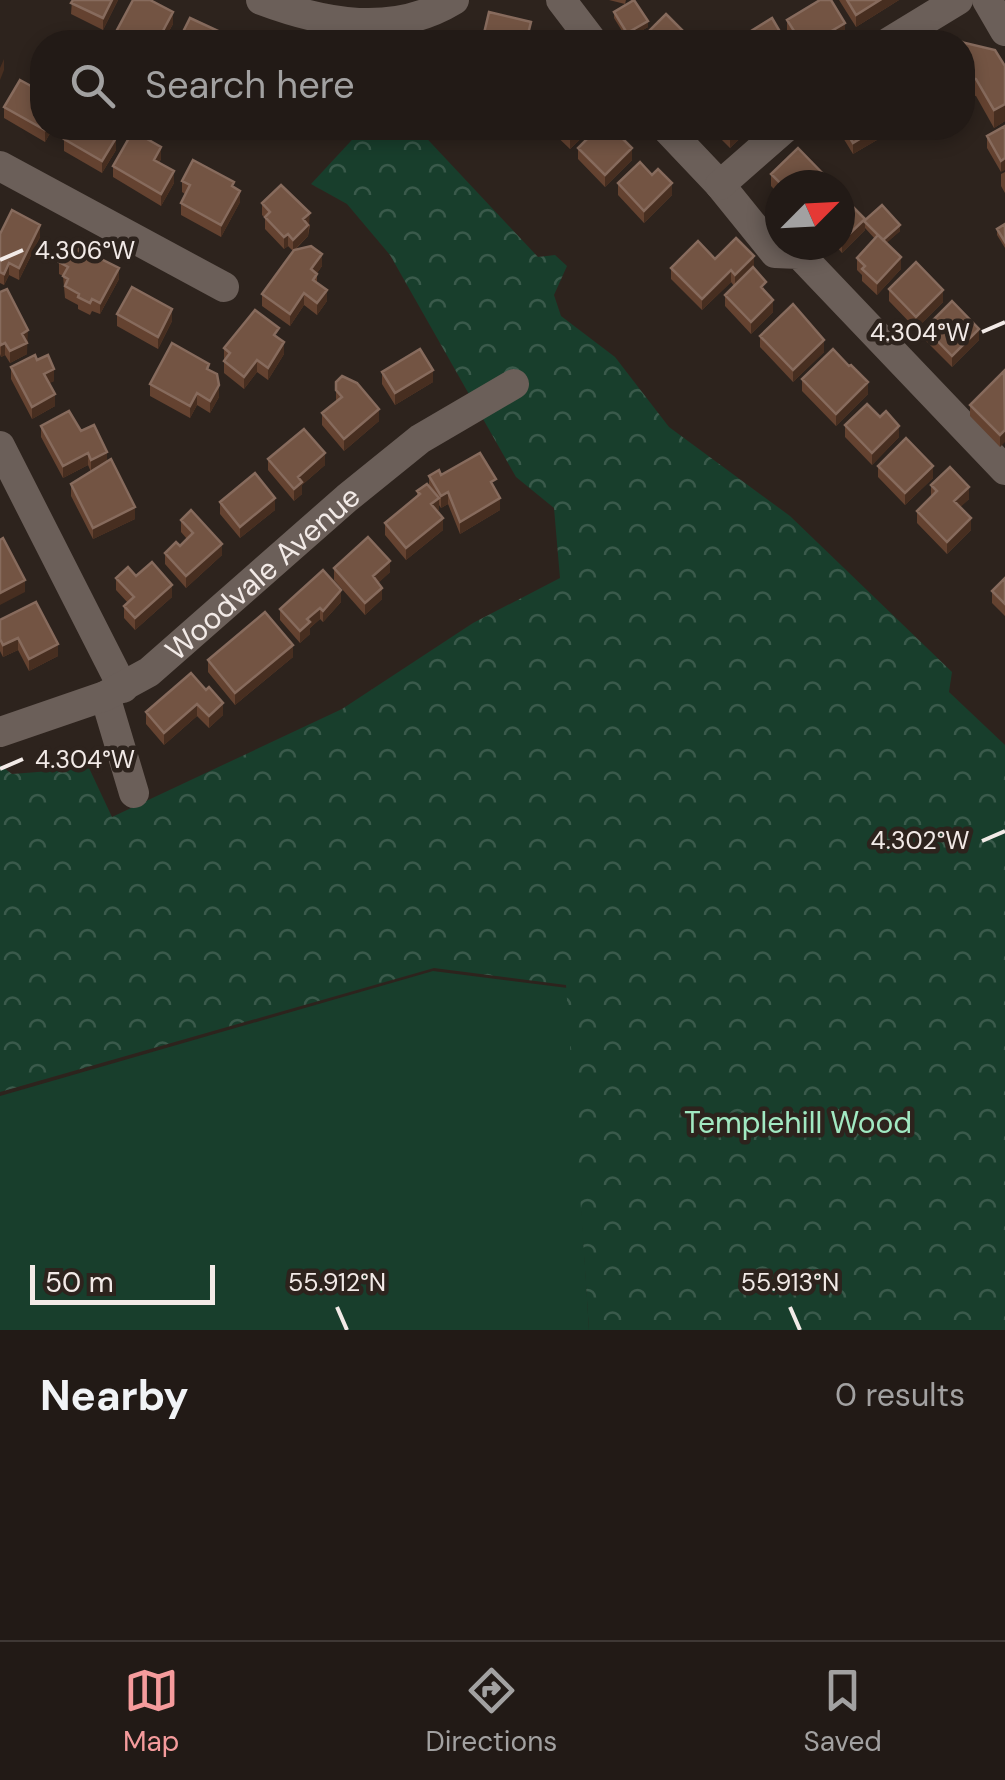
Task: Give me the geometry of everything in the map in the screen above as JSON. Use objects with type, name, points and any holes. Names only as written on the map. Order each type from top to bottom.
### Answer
[{"type":"street","points":[[261,0],[300,14],[349,23],[388,12],[430,15],[454,0]]},
{"type":"street","points":[[561,0],[584,30]]},
{"type":"street","points":[[909,30],[958,0]]},
{"type":"street","points":[[987,0],[1005,31]]},
{"type":"street","points":[[677,140],[775,253],[799,254],[1005,470]]},
{"type":"street","points":[[720,185],[772,140]]},
{"type":"street","points":[[0,166],[224,286]]},
{"type":"street","name":"Woodvale Avenue","points":[[0,732],[114,692],[150,672],[347,498],[420,440],[514,384]]},
{"type":"street","points":[[0,446],[114,692],[134,793]]},
{"type":"green space","name":"Templehill Wood","points":[[352,140],[428,140],[538,257],[555,255],[567,266],[554,295],[561,316],[615,357],[669,427],[790,516],[952,672],[949,692],[1005,745],[1005,1330],[589,1330],[566,985],[434,968],[0,1092],[0,765],[12,774],[89,768],[112,817],[342,709],[473,623],[560,578],[554,508],[516,477],[390,255],[347,204],[311,184]]},
{"type":"green space","points":[[433,971],[568,988],[589,1330],[0,1330],[0,1096]]},
{"type":"building","points":[[112,0],[103,18],[71,3]]},
{"type":"building","points":[[133,0],[150,0],[173,12],[163,30],[117,30]]},
{"type":"building","points":[[634,0],[648,21],[625,30],[614,12]]},
{"type":"building","points":[[820,0],[831,0],[845,23],[833,30],[793,30],[787,20]]},
{"type":"building","points":[[847,0],[880,0],[856,15]]},
{"type":"building","points":[[489,12],[531,22],[529,30],[485,30]]},
{"type":"building","points":[[666,14],[682,30],[650,30]]},
{"type":"building","points":[[190,18],[216,30],[184,30]]},
{"type":"building","points":[[772,18],[779,30],[753,30]]},
{"type":"building","points":[[975,45],[995,50],[1005,66],[1005,104],[994,110],[976,79]]},
{"type":"building","points":[[20,80],[30,85],[30,122],[4,107]]},
{"type":"building","points":[[1005,126],[1005,158],[1001,161],[987,136]]},
{"type":"building","points":[[66,140],[115,140],[102,161]]},
{"type":"building","points":[[128,140],[149,140],[161,147],[154,160],[174,171],[161,194],[113,166]]},
{"type":"building","points":[[586,140],[624,140],[632,148],[605,175],[578,148]]},
{"type":"building","points":[[798,148],[819,170],[775,170]]},
{"type":"building","points":[[193,160],[234,182],[232,186],[240,191],[221,225],[181,203],[190,185],[182,181]]},
{"type":"building","points":[[640,162],[652,175],[658,169],[672,183],[644,211],[618,183]]},
{"type":"building","points":[[281,185],[310,213],[303,219],[308,225],[293,240],[288,234],[284,237],[265,217],[270,212],[262,203]]},
{"type":"building","points":[[882,205],[900,225],[883,240],[864,221]]},
{"type":"building","points":[[855,209],[865,219],[855,229]]},
{"type":"building","points":[[12,210],[40,225],[19,268],[9,263],[4,274],[0,272],[0,234]]},
{"type":"building","points":[[1005,224],[1005,242],[997,229]]},
{"type":"building","points":[[878,235],[901,257],[877,283],[857,258]]},
{"type":"building","points":[[736,238],[754,256],[735,275],[731,270],[702,299],[671,268],[698,241],[715,259]]},
{"type":"building","points":[[69,243],[119,268],[100,303],[92,299],[90,303],[65,286],[68,279],[63,276],[68,267],[59,262]]},
{"type":"building","points":[[311,246],[322,254],[311,269],[317,274],[313,280],[327,290],[317,303],[304,293],[290,314],[262,294],[294,250]]},
{"type":"building","points":[[916,262],[943,290],[916,317],[889,289]]},
{"type":"building","points":[[753,267],[766,282],[761,287],[773,300],[751,322],[725,295]]},
{"type":"building","points":[[132,287],[172,309],[158,337],[117,314]]},
{"type":"building","points":[[7,289],[28,330],[22,334],[27,343],[10,351],[0,342],[0,292]]},
{"type":"building","points":[[952,301],[979,329],[952,356],[925,328]]},
{"type":"building","points":[[793,304],[824,340],[793,370],[760,336]]},
{"type":"building","points":[[255,310],[279,328],[274,335],[284,342],[268,368],[257,360],[244,377],[224,361],[230,353],[224,348]]},
{"type":"building","points":[[172,343],[209,364],[207,369],[217,374],[219,385],[210,401],[197,393],[190,406],[150,384]]},
{"type":"building","points":[[420,349],[433,370],[395,393],[382,372]]},
{"type":"building","points":[[833,349],[868,382],[836,414],[802,379]]},
{"type":"building","points":[[35,355],[37,360],[48,355],[54,369],[44,374],[55,394],[32,407],[11,367]]},
{"type":"building","points":[[1004,371],[1005,430],[1000,435],[970,405]]},
{"type":"building","points":[[342,376],[357,383],[379,409],[344,439],[322,413],[342,397],[336,382]]},
{"type":"building","points":[[867,404],[880,417],[886,411],[899,426],[872,453],[845,425]]},
{"type":"building","points":[[69,411],[81,431],[94,425],[107,452],[91,460],[88,453],[63,466],[41,426]]},
{"type":"building","points":[[304,429],[325,453],[298,477],[302,482],[294,489],[268,459]]},
{"type":"building","points":[[906,438],[933,466],[905,493],[878,466]]},
{"type":"building","points":[[480,453],[496,479],[491,482],[500,498],[460,522],[448,492],[441,496],[429,476],[439,470],[441,475]]},
{"type":"building","points":[[111,459],[135,507],[93,528],[71,484]]},
{"type":"building","points":[[950,467],[969,487],[954,501],[971,518],[947,542],[917,511],[937,491],[931,485]]},
{"type":"building","points":[[255,473],[275,498],[240,527],[220,502]]},
{"type":"building","points":[[427,484],[439,498],[431,504],[443,518],[406,548],[385,523]]},
{"type":"building","points":[[191,510],[222,544],[186,576],[165,553],[176,542],[180,546],[193,533],[181,520]]},
{"type":"building","points":[[368,537],[390,561],[373,576],[382,588],[365,603],[334,568]]},
{"type":"building","points":[[3,538],[25,580],[0,593],[0,540]]},
{"type":"building","points":[[152,562],[172,585],[135,618],[124,606],[134,597],[116,578],[128,567],[136,576]]},
{"type":"building","points":[[323,570],[341,590],[323,611],[320,608],[307,619],[310,622],[300,631],[280,609]]},
{"type":"building","points":[[1005,578],[1005,604],[992,591]]},
{"type":"building","points":[[36,602],[58,644],[29,659],[18,638],[3,645],[0,620]]},
{"type":"building","points":[[265,612],[293,645],[235,693],[208,660]]},
{"type":"building","points":[[191,673],[223,703],[209,716],[197,704],[164,733],[146,712]]}]
